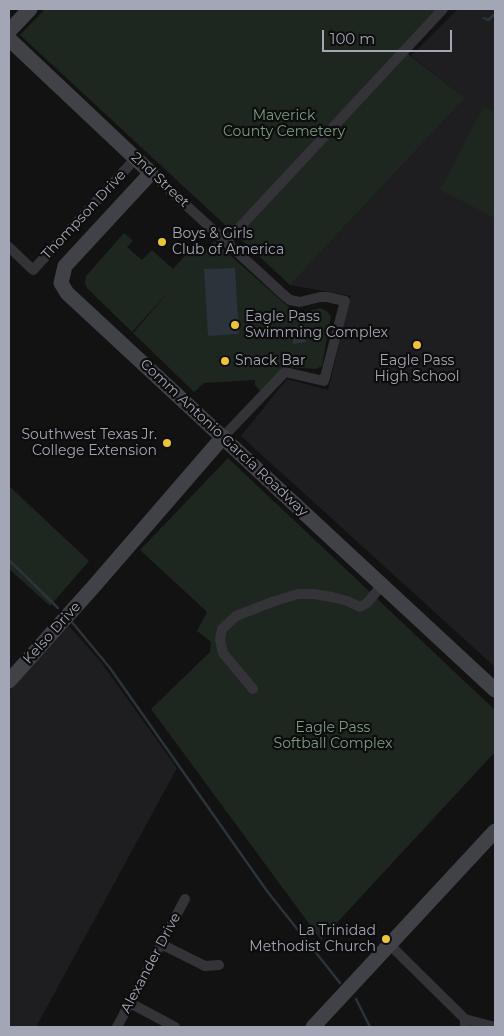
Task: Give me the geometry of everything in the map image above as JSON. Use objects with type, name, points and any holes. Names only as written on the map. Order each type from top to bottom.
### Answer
[{"type":"street","points":[[9,31],[30,9]]},
{"type":"street","points":[[226,242],[442,9]]},
{"type":"street","name":"2nd Street","points":[[9,39],[290,300],[300,302],[327,297],[345,301],[324,381],[285,372],[223,437]]},
{"type":"street","name":"Thompson Drive","points":[[9,248],[33,270],[136,158]]},
{"type":"street","name":"Comm Antonio García Roadway","points":[[152,173],[65,266],[61,283],[67,293],[495,690]]},
{"type":"street","name":"Kelso Drive","points":[[9,681],[223,437]]},
{"type":"street","points":[[253,689],[223,653],[220,640],[222,629],[236,616],[298,594],[332,597],[348,601],[360,607],[367,603],[382,585]]},
{"type":"street","points":[[314,1027],[495,831]]},
{"type":"street","name":"Alexander Drive","points":[[117,1027],[185,899]]},
{"type":"street","points":[[161,944],[205,966],[219,965]]},
{"type":"street","points":[[390,945],[465,1023],[495,1027]]},
{"type":"street","points":[[130,1003],[175,1027]]},
{"type":"shaded area","name":"Eagle Pass High School","points":[[458,9],[495,9],[495,667],[241,436],[287,379],[328,390],[351,296],[290,285],[465,98],[411,56]]},
{"type":"shaded area","points":[[235,268],[239,334],[208,336],[204,269]]},
{"type":"shaded area","points":[[305,326],[306,342],[293,344],[293,327]]},
{"type":"shaded area","points":[[69,626],[101,662],[177,768],[36,1027],[9,1027],[9,691]]},
{"type":"green space","name":"Maverick County Cemetery","points":[[45,9],[437,9],[400,48],[465,98],[290,285],[20,35]]},
{"type":"green space","points":[[484,106],[495,112],[495,218],[440,190]]},
{"type":"green space","name":"Eagle Pass Swimming Complex","points":[[124,233],[133,241],[127,247],[142,260],[152,250],[173,269],[195,244],[204,251],[214,241],[291,309],[302,313],[320,308],[327,311],[331,316],[322,366],[316,369],[286,367],[261,392],[255,385],[255,380],[204,383],[194,392],[133,333],[171,289],[132,332],[87,288],[85,283],[86,276]]},
{"type":"green space","name":"Eagle Pass Softball Complex","points":[[228,458],[495,710],[495,752],[321,940],[151,709],[210,652],[211,642],[197,631],[207,612],[140,550]]},
{"type":"green space","points":[[9,486],[89,561],[50,606],[9,569]]},
{"type":"waterway","points":[[484,18],[488,20],[495,14]]},
{"type":"waterway","points":[[9,560],[58,608]]},
{"type":"waterway","points":[[71,621],[110,668],[267,891],[340,983]]},
{"type":"waterway","points":[[356,999],[370,1027]]},
{"type":"place","name":"Boys & Girls Club of America","points":[[162,242]]},
{"type":"place","name":"Eagle Pass Swimming Complex","points":[[235,325]]},
{"type":"place","name":"Eagle Pass High School","points":[[417,345]]},
{"type":"place","name":"Snack Bar","points":[[225,361]]},
{"type":"place","name":"Southwest Texas Jr. College Extension","points":[[167,443]]},
{"type":"place","name":"La Trinidad Methodist Church","points":[[386,939]]}]
